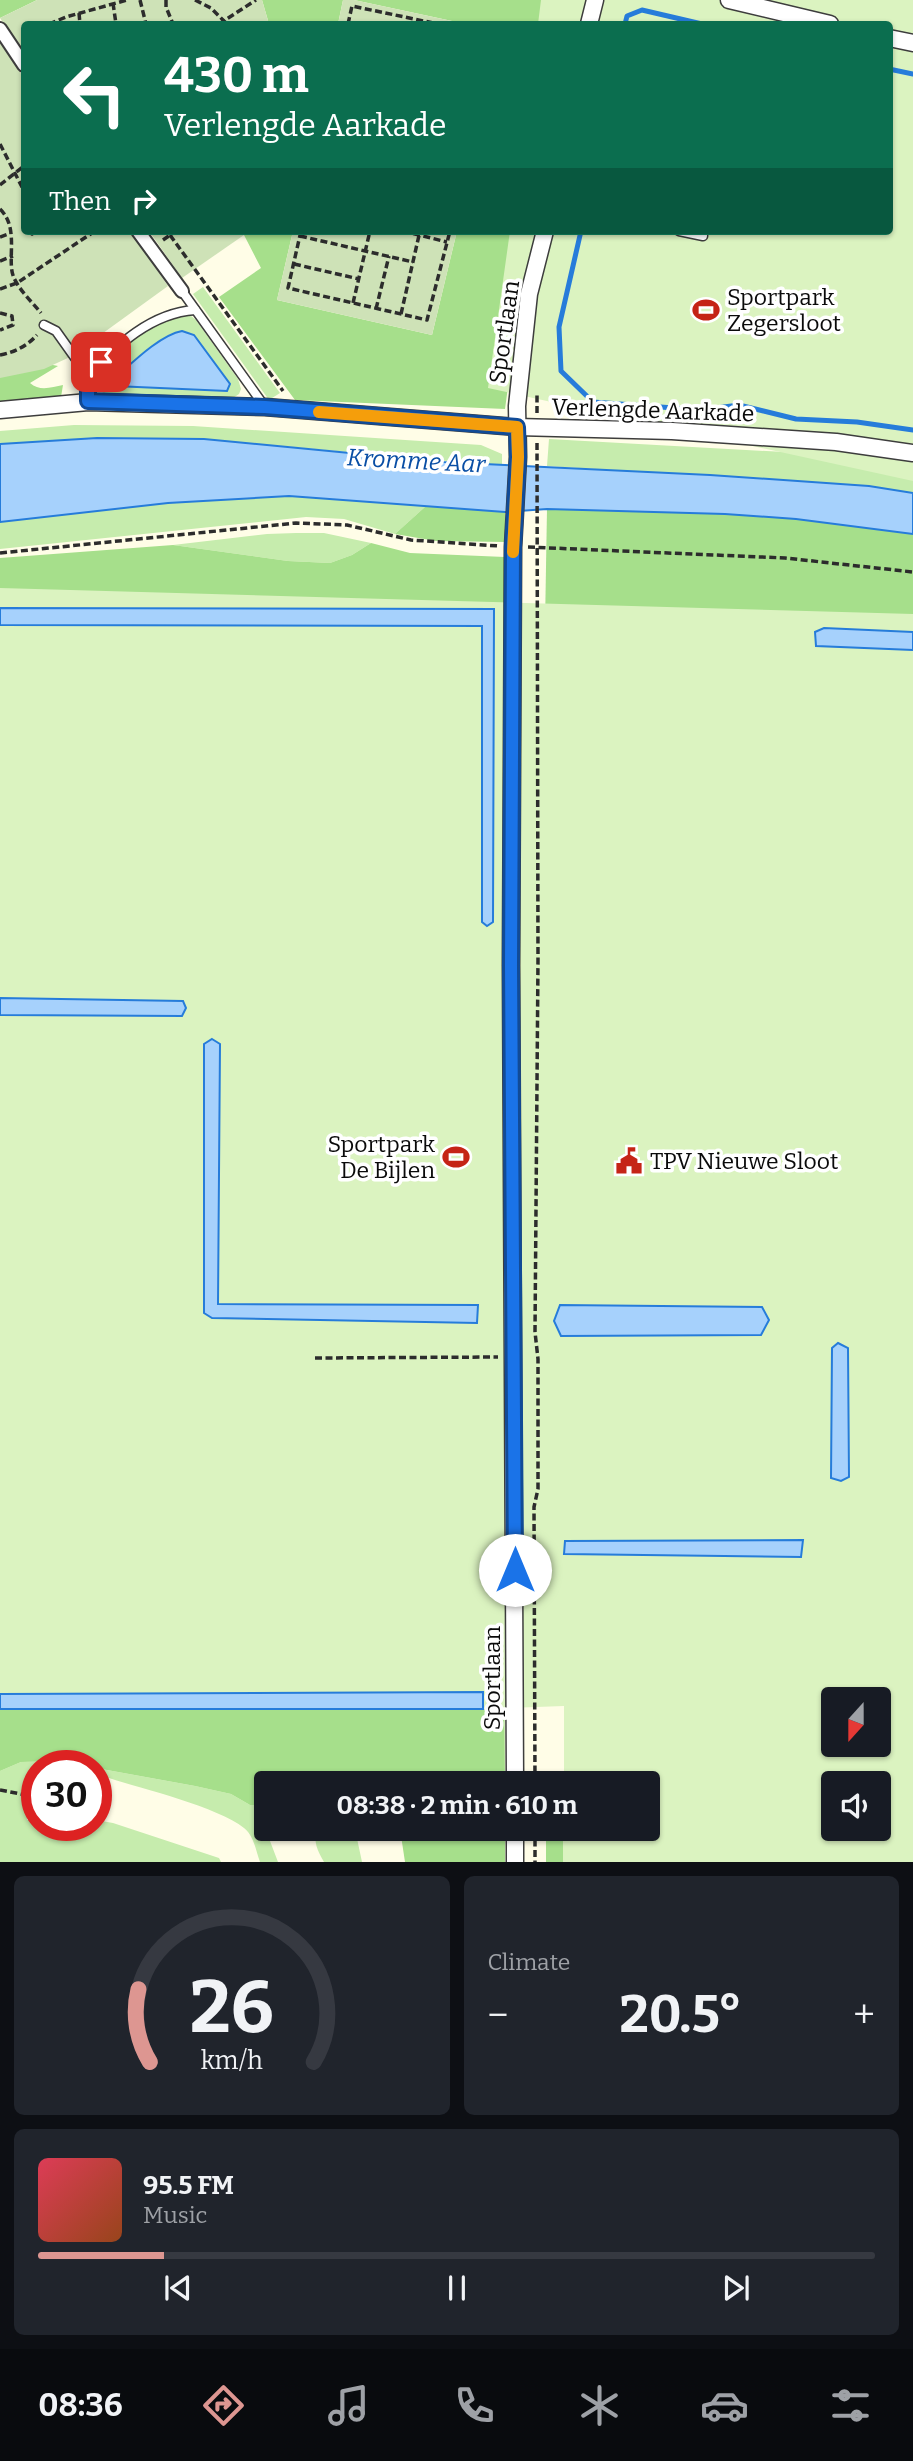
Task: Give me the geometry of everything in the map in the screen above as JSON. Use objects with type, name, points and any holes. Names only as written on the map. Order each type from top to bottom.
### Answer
[{"type":"street","points":[[590,21],[595,0]]},
{"type":"street","points":[[729,0],[817,21]]},
{"type":"street","points":[[0,29],[21,60]]},
{"type":"street","points":[[893,39],[913,43]]},
{"type":"street","points":[[141,235],[182,291]]},
{"type":"street","name":"Sportlaan","points":[[515,1771],[511,966],[513,547],[518,457],[517,406],[529,294],[544,235]]},
{"type":"street","name":"Verlengde Aarkade","points":[[0,410],[88,401],[265,407],[517,427],[673,431],[835,442],[913,453]]},
{"type":"street","points":[[515,1841],[515,1862]]},
{"type":"lane","points":[[698,235],[703,236]]},
{"type":"lane","points":[[182,291],[265,407]]},
{"type":"lane","points":[[88,376],[118,346],[141,329],[174,312],[195,310]]},
{"type":"lane","points":[[44,325],[56,331],[88,376],[88,401]]},
{"type":"path","points":[[57,21],[113,2],[127,0]]},
{"type":"path","points":[[140,0],[145,21]]},
{"type":"path","points":[[166,0],[172,21]]},
{"type":"path","points":[[195,0],[211,8],[225,21]]},
{"type":"path","points":[[227,21],[256,0]]},
{"type":"path","points":[[349,21],[353,0]]},
{"type":"path","points":[[113,2],[116,21]]},
{"type":"path","points":[[352,6],[415,21]]},
{"type":"path","points":[[79,13],[80,21]]},
{"type":"path","points":[[0,144],[1,152],[21,185]]},
{"type":"path","points":[[0,185],[21,168]]},
{"type":"path","points":[[0,209],[4,212],[10,228],[12,275],[44,316],[44,325],[26,345],[0,355]]},
{"type":"path","points":[[0,237],[8,234]]},
{"type":"path","points":[[0,289],[17,283],[89,235]]},
{"type":"path","points":[[170,235],[297,410]]},
{"type":"path","points":[[301,235],[288,288],[427,320],[449,235]]},
{"type":"path","points":[[305,235],[413,262]]},
{"type":"path","points":[[353,303],[369,235]]},
{"type":"path","points":[[401,314],[419,235]]},
{"type":"path","points":[[425,235],[447,242]]},
{"type":"path","points":[[376,309],[389,256]]},
{"type":"path","points":[[0,261],[13,257]]},
{"type":"path","points":[[294,264],[359,279]]},
{"type":"path","points":[[0,313],[12,316],[13,325],[0,330]]},
{"type":"path","name":"Sportlaan","points":[[535,1771],[534,1507],[538,1489],[538,1372],[535,1332],[538,458]]},
{"type":"path","points":[[0,554],[296,523],[347,525],[411,540],[785,558],[913,572]]},
{"type":"path","points":[[315,1358],[514,1356]]},
{"type":"path","points":[[0,1790],[21,1794]]},
{"type":"path","points":[[535,1841],[535,1862]]},
{"type":"green space","points":[[0,0],[37,0],[0,18]]},
{"type":"green space","points":[[37,0],[262,0],[268,21],[21,21],[21,49],[0,18]]},
{"type":"green space","points":[[262,0],[343,0],[339,21],[268,21]]},
{"type":"green space","points":[[343,0],[354,0],[452,21],[339,21]]},
{"type":"green space","points":[[354,0],[575,0],[569,21],[452,21]]},
{"type":"green space","name":"Sportpark Zegersloot","points":[[541,0],[913,0],[913,481],[488,388],[509,235],[893,235],[893,21],[538,21]]},
{"type":"green space","points":[[0,43],[21,74],[21,235],[133,235],[168,286],[70,357],[44,369],[0,378]]},
{"type":"green space","points":[[152,235],[244,235],[182,278]]},
{"type":"green space","points":[[244,235],[292,235],[277,300],[432,335],[456,235],[528,235],[505,409],[295,400],[219,297],[261,268]]},
{"type":"green space","points":[[292,235],[456,235],[432,335],[277,300]]},
{"type":"green space","points":[[203,287],[280,393],[269,400],[193,294]]},
{"type":"green space","points":[[185,315],[196,320],[238,379],[241,389],[239,394],[230,400],[107,395],[97,389],[98,378],[116,354],[145,333]],"holes":[[[194,335],[230,384],[223,391],[171,388],[115,378],[154,345]]]},
{"type":"green space","points":[[58,366],[30,383],[42,388],[63,385],[61,397],[0,403],[0,368]]},
{"type":"green space","points":[[74,425],[193,426],[481,445],[502,454],[502,466],[204,439],[96,438],[0,444],[0,431]]},
{"type":"green space","points":[[549,439],[891,458],[913,462],[913,493],[869,486],[547,466]]},
{"type":"green space","points":[[289,496],[426,506],[395,534],[344,519],[306,517],[0,549],[0,522],[168,503]]},
{"type":"green space","points":[[426,506],[505,512],[506,542],[436,541],[395,534]]},
{"type":"green space","points":[[547,509],[725,514],[796,519],[913,534],[913,632],[545,625]]},
{"type":"green space","points":[[324,533],[371,543],[352,555],[330,563],[288,561],[173,545],[267,534]]},
{"type":"green space","points":[[371,543],[410,553],[505,557],[504,603],[0,606],[0,558],[173,545],[288,561],[330,563],[352,555]]},
{"type":"green space","name":"Sportpark De Bijlen","points":[[0,588],[913,614],[913,1862],[563,1862],[563,1841],[660,1841],[660,1771],[564,1771],[564,1706],[483,1709],[0,1709]]},
{"type":"green space","points":[[502,1372],[505,1771],[254,1771],[254,1805],[250,1805],[231,1794],[112,1771],[112,1750],[21,1750],[21,1762],[0,1771],[0,1709],[483,1709]]},
{"type":"green space","points":[[21,1762],[21,1841],[112,1841],[112,1823],[219,1858],[221,1862],[0,1862],[0,1771]]},
{"type":"green space","points":[[112,1771],[231,1794],[254,1805],[254,1841],[270,1841],[278,1862],[260,1862],[250,1835],[232,1820],[180,1799],[112,1779]]},
{"type":"green space","points":[[358,1841],[362,1862],[324,1862],[316,1842]]},
{"type":"green space","points":[[402,1841],[505,1841],[505,1862],[405,1862]]},
{"type":"green space","points":[[546,1841],[594,1841],[595,1862],[546,1862]]},
{"type":"water","points":[[182,331],[194,335],[230,384],[227,391],[115,386],[115,378],[147,350]]},
{"type":"water","name":"Kromme Aar","points":[[97,438],[204,439],[443,462],[869,486],[913,493],[913,534],[796,519],[725,514],[547,509],[505,512],[289,496],[168,503],[0,522],[0,444]]},
{"type":"water","points":[[0,608],[494,609],[493,922],[487,926],[482,922],[482,626],[0,625]]},
{"type":"water","points":[[824,628],[913,632],[913,650],[816,646],[815,632]]},
{"type":"water","points":[[0,998],[183,1001],[186,1008],[182,1016],[0,1015]]},
{"type":"water","points":[[212,1039],[220,1044],[218,1304],[478,1305],[477,1323],[212,1318],[204,1313],[204,1044]]},
{"type":"water","points":[[560,1305],[762,1307],[769,1320],[761,1335],[561,1336],[554,1321]]},
{"type":"water","points":[[838,1343],[848,1348],[849,1477],[841,1481],[831,1478],[832,1348]]},
{"type":"water","points":[[803,1540],[801,1557],[564,1554],[565,1541]]},
{"type":"water","points":[[483,1692],[483,1709],[0,1709],[0,1694]]},
{"type":"waterway","points":[[626,21],[627,16],[642,10],[689,21]]},
{"type":"waterway","points":[[893,70],[913,74]]},
{"type":"waterway","points":[[580,235],[559,327],[561,371],[593,402],[701,410],[739,405],[796,419],[857,422],[913,430]]},
{"type":"slow traffic","points":[[319,412],[517,427],[513,552]]},
{"type":"place","name":"Sportpark Zegersloot","points":[[706,310]]},
{"type":"place","name":"Sportpark De Bijlen","points":[[456,1157]]},
{"type":"place","name":"TPV Nieuwe Sloot","points":[[629,1161]]},
{"type":"route","points":[[101,362],[88,376],[88,401],[265,407],[517,427],[513,547],[511,966],[515,1570]]}]
